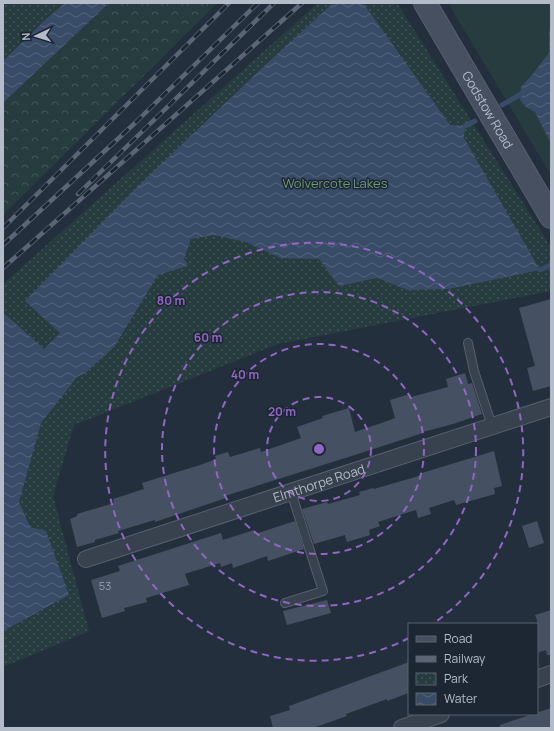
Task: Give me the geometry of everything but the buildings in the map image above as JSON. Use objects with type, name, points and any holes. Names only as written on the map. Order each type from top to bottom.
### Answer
[{"type":"street","name":"Godstow Road","points":[[425,3],[551,217]]},
{"type":"street","name":"Elmthorpe Road","points":[[86,559],[551,407]]},
{"type":"street","points":[[538,679],[551,674]]},
{"type":"street","points":[[402,728],[438,715]]},
{"type":"lane","points":[[468,342],[474,371],[492,426]]},
{"type":"lane","points":[[285,603],[323,592],[291,492]]},
{"type":"green space","points":[[3,3],[65,3],[46,19],[3,61]]},
{"type":"green space","points":[[109,3],[217,3],[3,215],[3,103]]},
{"type":"green space","name":"Wolvercote Lakes","points":[[318,3],[397,3],[551,247],[551,291],[278,344],[74,425],[53,496],[89,631],[3,667],[3,284]]},
{"type":"green space","points":[[449,3],[551,3],[551,175],[454,13]]},
{"type":"water","points":[[65,3],[109,3],[3,103],[3,61],[46,19]]},
{"type":"water","name":"Wolvercote Lakes","points":[[333,3],[363,3],[450,125],[465,126],[464,138],[540,270],[448,289],[408,290],[377,278],[339,286],[319,259],[280,258],[246,242],[214,235],[191,239],[184,259],[188,265],[158,275],[114,347],[85,373],[77,377],[41,423],[19,502],[30,527],[46,531],[69,595],[3,631],[3,316],[5,314],[44,349],[60,333],[25,301],[137,187]]},
{"type":"water","points":[[551,24],[551,144],[535,112],[526,107],[520,100],[521,87],[549,53],[549,33]]},
{"type":"waterway","points":[[502,105],[521,94]]},
{"type":"waterway","points":[[465,126],[475,121]]},
{"type":"waterway","points":[[540,270],[551,265]]},
{"type":"railway","points":[[3,228],[229,3]]},
{"type":"railway","points":[[3,245],[135,123],[258,3]]},
{"type":"railway","points":[[78,194],[274,3]]},
{"type":"railway","points":[[3,268],[302,3]]}]
